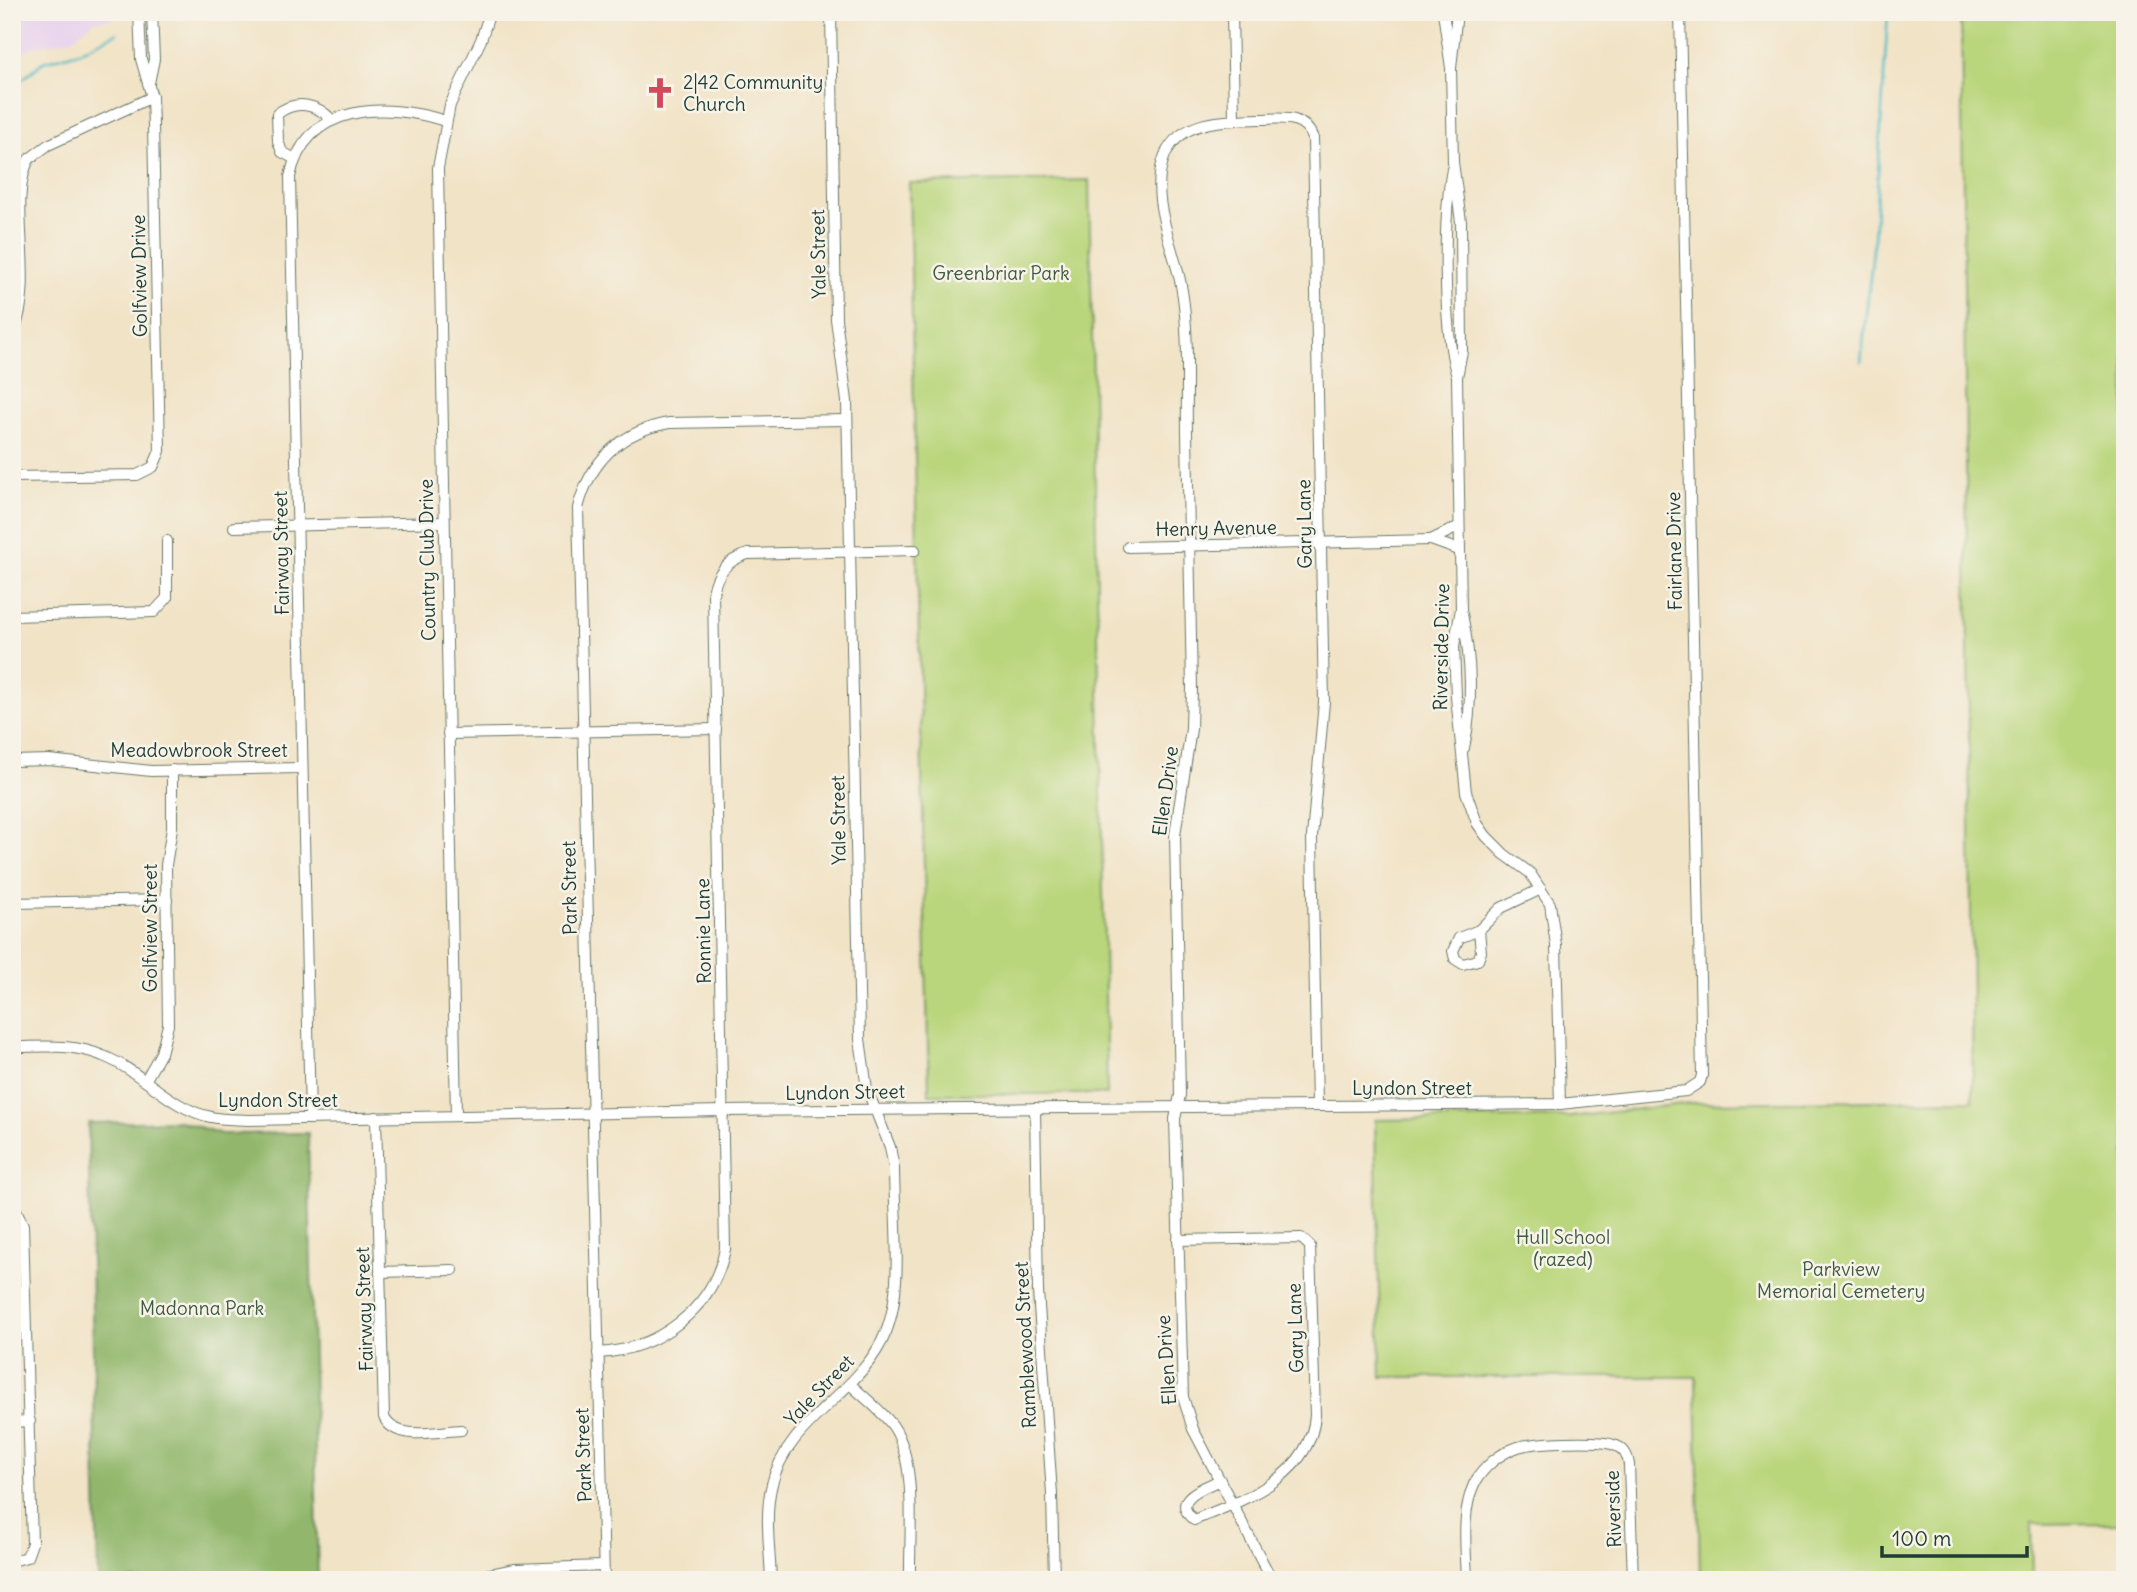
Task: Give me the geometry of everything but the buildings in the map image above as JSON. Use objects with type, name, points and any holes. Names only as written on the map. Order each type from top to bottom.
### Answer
[{"type":"street","name":"Golfview Drive","points":[[12,477],[136,475],[153,467],[160,451],[152,97],[141,59],[139,12]]},
{"type":"street","name":"Golfview Drive","points":[[149,83],[154,59],[152,12]]},
{"type":"street","name":"Country Club Drive","points":[[456,1116],[438,187],[445,121],[458,85],[481,40],[490,12]]},
{"type":"street","name":"Yale Street","points":[[771,1580],[769,1508],[774,1475],[796,1438],[851,1385],[881,1344],[891,1319],[894,1296],[894,1168],[886,1135],[873,1109],[863,1069],[860,1039],[847,420],[836,319],[831,12]]},
{"type":"street","points":[[1232,12],[1234,120]]},
{"type":"street","name":"Riverside Drive","points":[[1443,12],[1451,68],[1453,162],[1461,222],[1462,351],[1457,377],[1461,609],[1454,646],[1457,724],[1466,792],[1477,823],[1504,854],[1530,873],[1550,904],[1556,931],[1560,1104]]},
{"type":"street","name":"Riverside Drive","points":[[1451,68],[1457,12]]},
{"type":"street","name":"Fairlane Drive","points":[[1680,12],[1702,1075],[1695,1087]]},
{"type":"street","points":[[14,331],[23,297],[17,199],[25,166],[35,153],[152,97]]},
{"type":"street","points":[[295,159],[282,152],[278,141],[277,114],[288,107],[310,105],[321,109],[332,120]]},
{"type":"street","name":"Fairway Street","points":[[310,1119],[289,195],[295,159],[303,141],[317,126],[370,111],[445,121]]},
{"type":"street","name":"Gary Lane","points":[[1234,120],[1295,119],[1306,125],[1314,138],[1324,702],[1312,836],[1317,1105]]},
{"type":"street","name":"Ellen Drive","points":[[1234,120],[1219,120],[1187,130],[1167,152],[1160,174],[1163,215],[1185,311],[1192,714],[1175,835],[1180,1096],[1176,1107],[1178,1240],[1183,1397],[1193,1429],[1272,1580]]},
{"type":"street","name":"Park Street","points":[[604,1580],[578,508],[587,482],[600,461],[619,442],[655,426],[847,420]]},
{"type":"street","points":[[234,527],[444,522]]},
{"type":"street","name":"Henry Avenue","points":[[1431,540],[1458,527]]},
{"type":"street","name":"Henry Avenue","points":[[1128,547],[1431,540],[1459,550]]},
{"type":"street","points":[[12,616],[150,613],[162,607],[168,593],[167,541]]},
{"type":"street","points":[[850,551],[915,550]]},
{"type":"street","name":"Ronnie Lane","points":[[598,1353],[629,1350],[658,1339],[696,1307],[715,1281],[726,1240],[713,594],[716,578],[724,567],[748,554],[850,551]]},
{"type":"street","points":[[448,734],[716,729]]},
{"type":"street","name":"Meadowbrook Street","points":[[12,761],[49,760],[125,769],[302,768]]},
{"type":"street","name":"Golfview Street","points":[[145,1081],[161,1053],[168,1025],[167,901],[172,770]]},
{"type":"street","points":[[1479,930],[1501,908],[1541,889]]},
{"type":"street","points":[[12,903],[167,901]]},
{"type":"street","name":"Lyndon Street","points":[[12,1047],[64,1046],[86,1050],[116,1062],[177,1103],[212,1118],[310,1119],[873,1109],[1560,1104],[1686,1091],[1695,1087]]},
{"type":"street","name":"Ramblewood Street","points":[[1035,1108],[1038,1291],[1052,1494],[1054,1580]]},
{"type":"street","name":"Fairway Street","points":[[376,1117],[386,1421],[391,1428],[403,1432],[461,1430]]},
{"type":"street","points":[[12,1561],[27,1557],[32,1543],[23,1225],[13,1202]]},
{"type":"street","name":"Gary Lane","points":[[1178,1240],[1301,1238],[1310,1246],[1315,1415],[1312,1438],[1303,1456],[1290,1471],[1232,1505]]},
{"type":"street","points":[[380,1272],[453,1270]]},
{"type":"street","points":[[851,1385],[892,1424],[904,1449],[908,1471],[911,1580]]},
{"type":"street","points":[[12,1422],[30,1421]]},
{"type":"street","name":"Riverside","points":[[1467,1580],[1466,1513],[1469,1497],[1480,1475],[1497,1457],[1516,1447],[1560,1443],[1610,1443],[1626,1455],[1629,1465],[1633,1580]]},
{"type":"street","points":[[1220,1480],[1190,1493],[1186,1499],[1187,1512],[1194,1520],[1232,1505]]},
{"type":"street","points":[[461,1580],[515,1569],[603,1566]]},
{"type":"shaded area","points":[[12,12],[130,12],[130,16],[94,21],[72,39],[32,47],[12,60]]},
{"type":"green space","name":"Parkview Memorial Cemetery","points":[[1961,12],[2125,12],[2125,1523],[2031,1524],[2032,1580],[1700,1580],[1696,1377],[1381,1377],[1375,1120],[1570,1117],[1691,1103],[1973,1100]]},
{"type":"green space","name":"Greenbriar Park","points":[[1089,180],[1107,1094],[929,1094],[909,183]]},
{"type":"green space","name":"Madonna Park","points":[[180,1121],[221,1134],[308,1133],[318,1580],[98,1580],[88,1123]]},
{"type":"waterway","points":[[1861,362],[1874,240],[1888,12]]},
{"type":"waterway","points":[[12,81],[24,78],[43,62],[79,52],[117,33]]},
{"type":"place","name":"2|42 Community Church","points":[[660,93]]},
{"type":"park label","name":"Hull School (razed)","points":[[1563,1248]]}]
